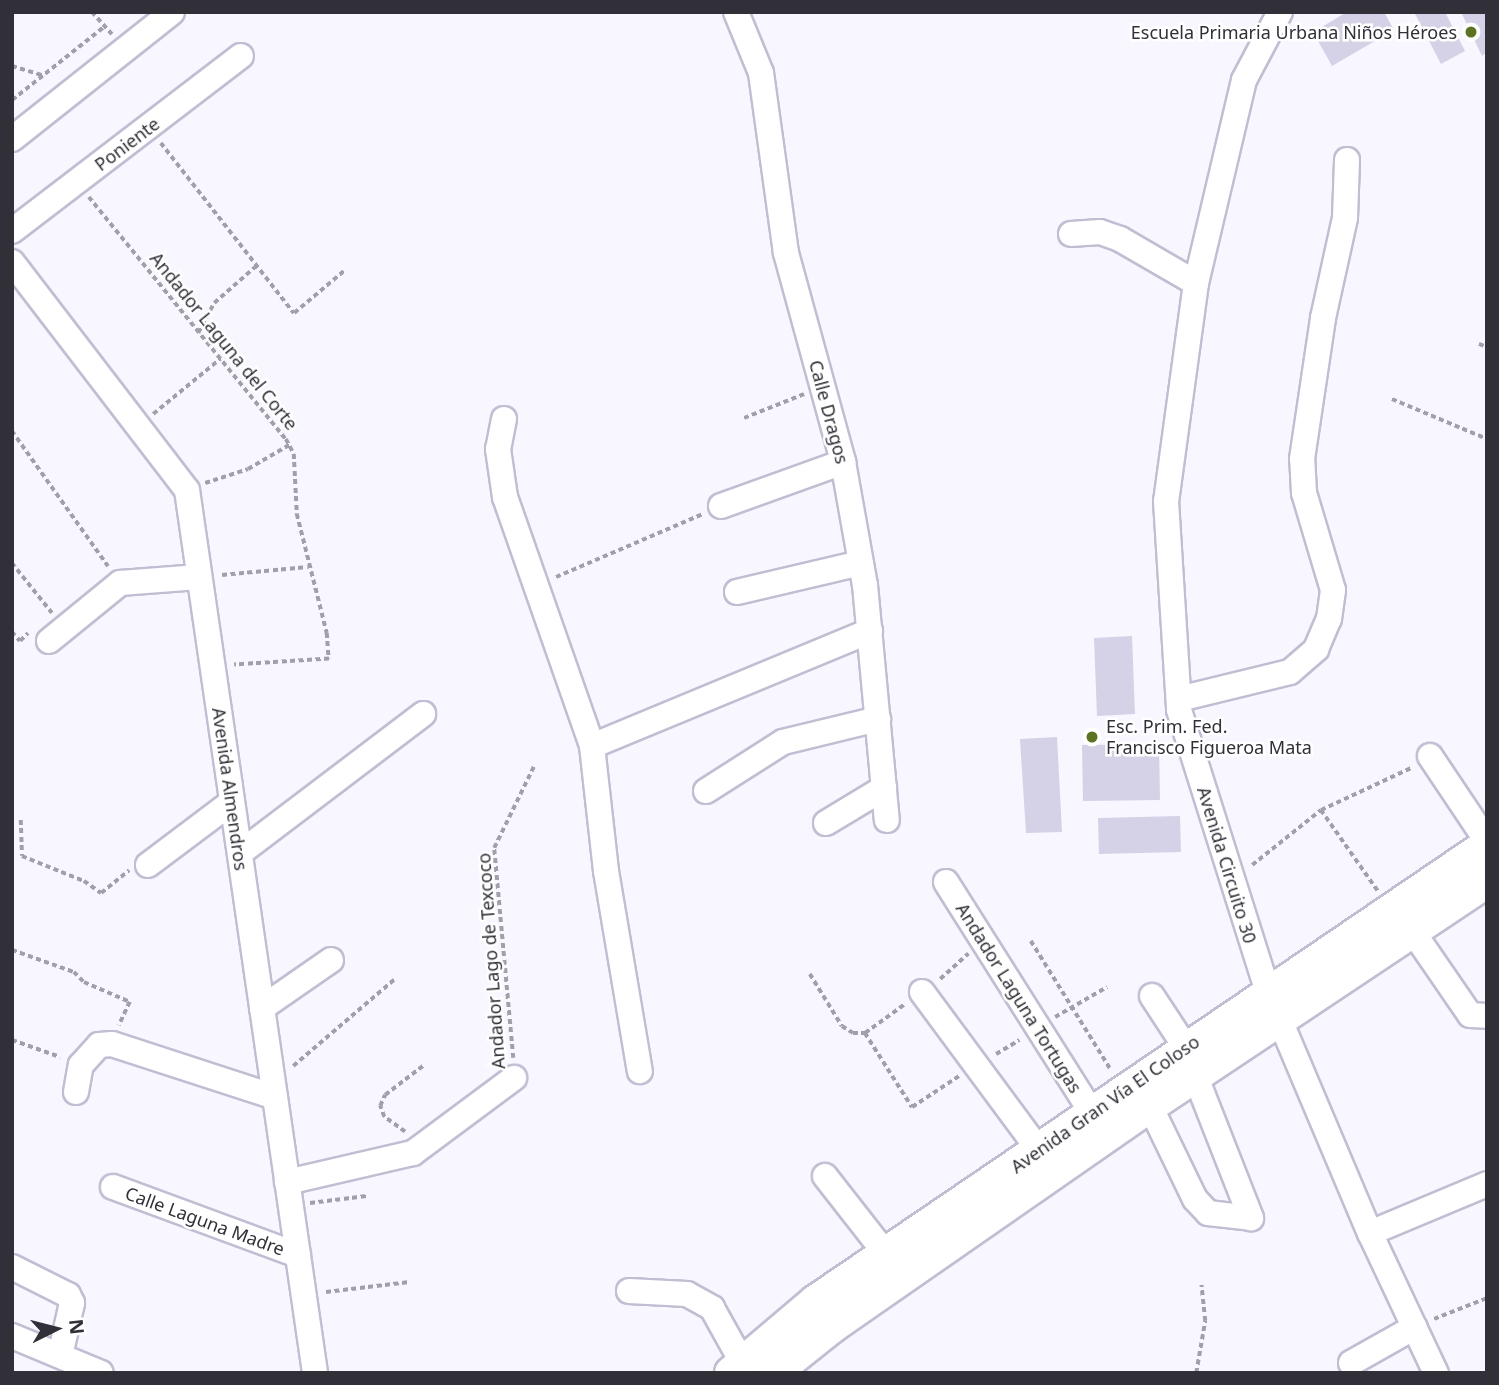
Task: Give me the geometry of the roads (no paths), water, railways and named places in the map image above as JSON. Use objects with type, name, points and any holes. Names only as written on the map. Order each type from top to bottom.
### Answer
[{"type":"main road","name":"Avenida Gran Vía El Coloso","points":[[774,1373],[1137,1098],[1400,918],[1487,843]]},
{"type":"main road","name":"Avenida Gran Vía El Coloso","points":[[1400,918],[1487,881]]},
{"type":"main road","name":"Avenida Gran Vía El Coloso","points":[[736,1366],[886,1254],[1092,1113],[1137,1098]]},
{"type":"street","points":[[12,139],[172,12]]},
{"type":"street","name":"Calle Dragos","points":[[736,12],[761,73],[786,253],[843,462],[870,631],[887,820]]},
{"type":"street","name":"Avenida Circuito 30","points":[[1280,12],[1244,80],[1196,283],[1166,501],[1179,699],[1231,881],[1273,1005],[1370,1233],[1436,1373]]},
{"type":"street","name":"Poniente","points":[[12,231],[241,55]]},
{"type":"street","points":[[1179,699],[1290,673],[1316,649],[1329,620],[1333,590],[1304,493],[1302,459],[1323,318],[1345,218],[1347,160]]},
{"type":"street","points":[[1071,234],[1100,232],[1120,239],[1196,283]]},
{"type":"street","name":"Avenida Almendros","points":[[12,262],[187,490],[315,1373]]},
{"type":"street","points":[[504,419],[499,472],[592,747],[606,871],[640,1071]]},
{"type":"street","points":[[721,506],[843,462]]},
{"type":"street","points":[[737,592],[861,562]]},
{"type":"street","points":[[57,635],[120,583],[200,577]]},
{"type":"street","points":[[592,747],[741,682],[870,631]]},
{"type":"street","points":[[240,853],[424,714]]},
{"type":"street","points":[[706,791],[783,742],[878,719]]},
{"type":"street","points":[[1430,756],[1487,843]]},
{"type":"street","points":[[827,823],[884,788]]},
{"type":"street","points":[[148,865],[232,802]]},
{"type":"street","name":"Andador Laguna Tortugas","points":[[946,882],[1092,1113]]},
{"type":"street","points":[[1400,918],[1478,1015]]},
{"type":"street","points":[[262,1008],[331,960]]},
{"type":"street","points":[[922,992],[1039,1150]]},
{"type":"street","points":[[1137,1098],[1195,1199],[1208,1213],[1251,1217],[1190,1062],[1152,996]]},
{"type":"street","points":[[76,1092],[81,1065],[99,1045],[126,1045],[274,1090]]},
{"type":"street","points":[[289,1194],[413,1153],[514,1078]]},
{"type":"street","points":[[825,1176],[886,1254]]},
{"type":"street","points":[[1370,1233],[1487,1184]]},
{"type":"street","name":"Calle Laguna Madre","points":[[113,1187],[298,1255]]},
{"type":"street","points":[[12,1267],[68,1295],[72,1303],[60,1356]]},
{"type":"street","points":[[629,1291],[687,1294],[712,1308],[736,1366]]},
{"type":"street","points":[[1351,1363],[1415,1327]]},
{"type":"street","points":[[12,1336],[101,1373]]},
{"type":"place","name":"Escuela Primaria Urbana Niños Héroes","points":[[1471,32]]},
{"type":"place","name":"Esc. Prim. Fed. Francisco Figueroa Mata","points":[[1092,737]]}]
